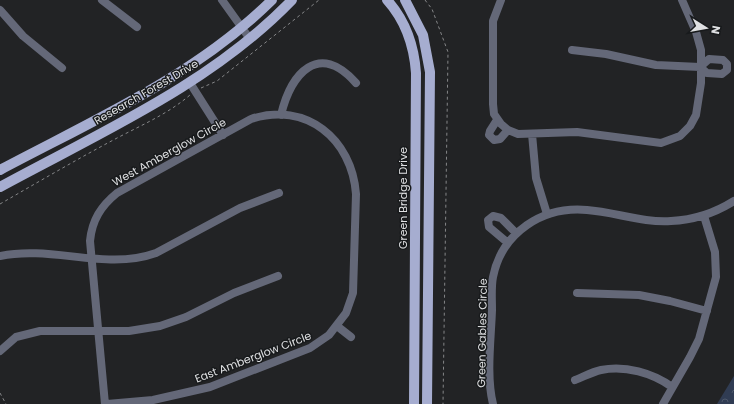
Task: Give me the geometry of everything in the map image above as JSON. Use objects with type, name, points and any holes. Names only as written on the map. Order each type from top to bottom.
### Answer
[{"type":"main road","name":"Research Forest Drive","points":[[0,170],[182,72],[215,49],[272,0]]},
{"type":"main road","name":"Research Forest Drive","points":[[0,187],[190,83],[250,39],[292,0]]},
{"type":"main road","name":"Green Bridge Drive","points":[[387,0],[401,20],[410,39],[416,73],[414,404]]},
{"type":"main road","points":[[405,0],[423,35],[430,72],[427,404]]},
{"type":"street","points":[[102,0],[137,27]]},
{"type":"street","points":[[222,0],[250,39]]},
{"type":"street","points":[[497,1],[493,29],[493,104],[494,114],[497,120],[508,130],[518,134],[577,132],[661,143],[674,139],[686,132],[696,115],[700,83],[700,44],[682,0]]},
{"type":"street","points":[[0,10],[23,36],[62,68]]},
{"type":"street","points":[[572,50],[606,54],[649,64],[700,67]]},
{"type":"street","points":[[281,115],[288,90],[294,80],[310,66],[325,64],[334,66],[342,69],[356,83]]},
{"type":"street","points":[[190,83],[223,135]]},
{"type":"street","name":"West Amberglow Circle","points":[[106,404],[97,331],[90,241],[92,226],[98,214],[107,201],[117,193],[252,119],[266,115],[281,115]]},
{"type":"street","name":"East Amberglow Circle","points":[[106,404],[159,399],[210,386],[310,348],[323,340],[337,326],[349,305],[354,284],[356,194],[352,170],[342,148],[324,130],[302,119],[281,115]]},
{"type":"street","points":[[497,120],[489,135],[494,140],[500,139],[508,130]]},
{"type":"street","points":[[532,134],[536,178],[547,214]]},
{"type":"street","points":[[0,256],[26,252],[125,260],[144,257],[156,253],[240,208],[279,193]]},
{"type":"street","name":"Green Gables Circle","points":[[493,404],[491,384],[492,285],[499,258],[516,233],[528,223],[547,214],[576,209],[665,221],[684,220],[704,216],[734,201]]},
{"type":"street","points":[[508,243],[489,227],[488,220],[494,216],[501,218],[516,233]]},
{"type":"street","points":[[663,404],[694,350],[707,311],[717,268],[716,252],[704,216]]},
{"type":"street","points":[[0,351],[16,337],[32,332],[130,331],[160,326],[186,317],[234,293],[278,276]]},
{"type":"street","points":[[577,293],[639,296],[670,301],[707,311]]},
{"type":"street","points":[[337,326],[351,337]]},
{"type":"street","points":[[575,380],[601,370],[616,369],[651,374],[672,387]]},
{"type":"path","points":[[425,0],[432,9],[448,52],[443,404]]},
{"type":"path","points":[[0,392],[6,404]]},
{"type":"green space","points":[[734,376],[734,404],[717,404]]}]
